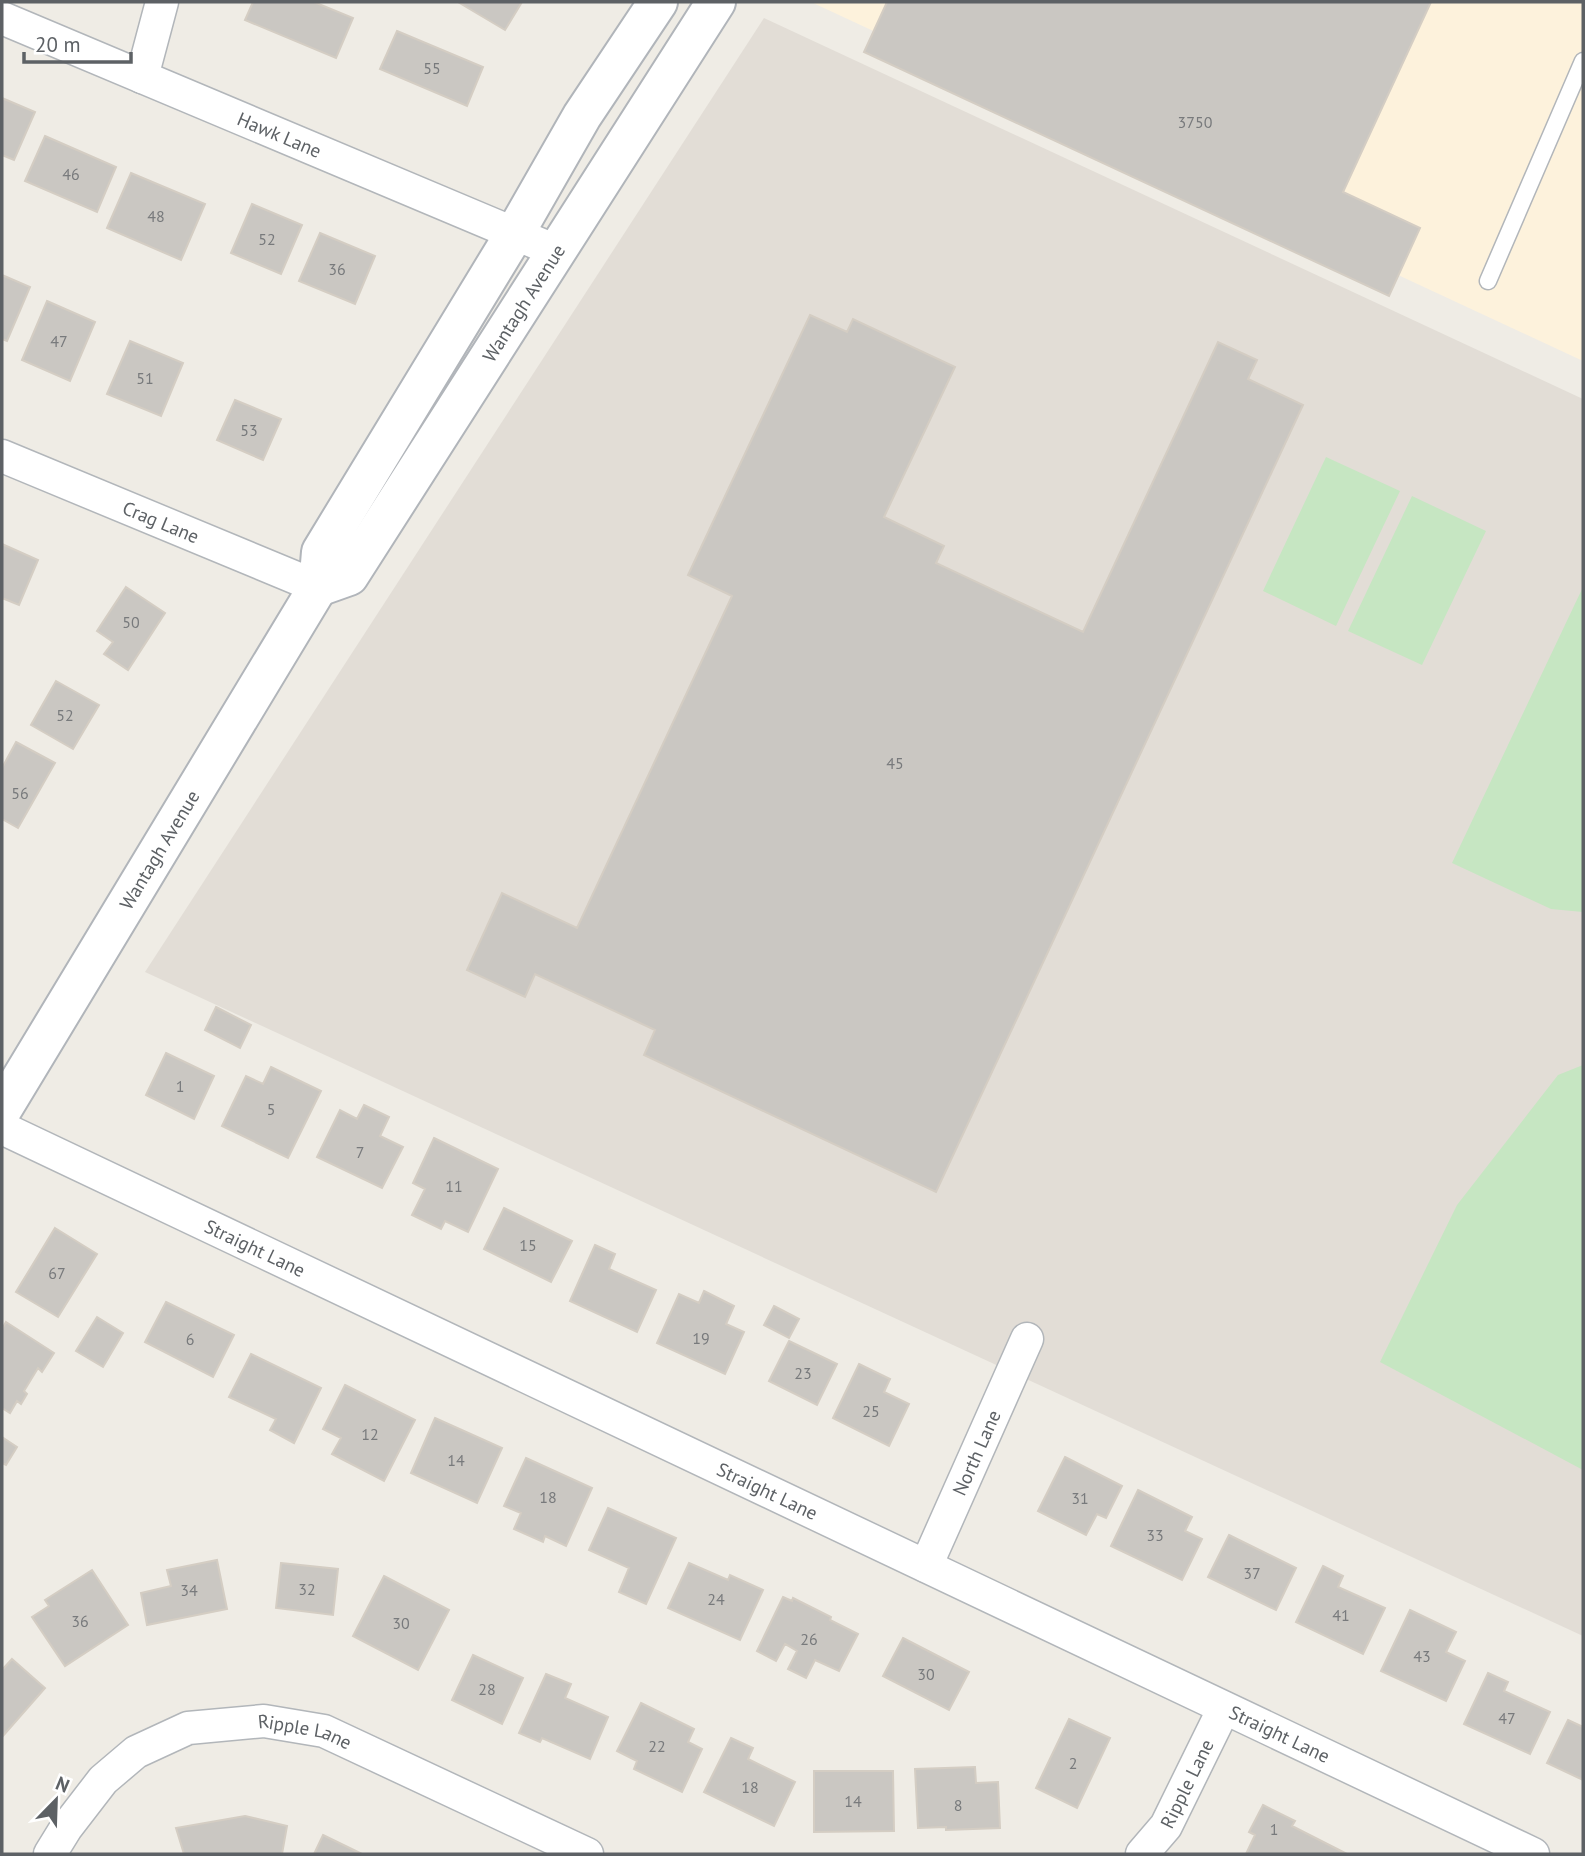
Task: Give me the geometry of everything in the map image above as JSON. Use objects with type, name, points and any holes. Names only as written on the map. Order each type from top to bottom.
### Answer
[{"type":"main road","name":"Wantagh Avenue","points":[[2,1111],[318,587],[321,552],[515,233],[582,116],[658,2]]},
{"type":"main road","name":"Wantagh Avenue","points":[[318,587],[349,576],[716,2]]},
{"type":"street","points":[[142,77],[162,2]]},
{"type":"street","name":"Hawk Lane","points":[[2,18],[556,251]]},
{"type":"street","name":"Crag Lane","points":[[2,456],[318,587]]},
{"type":"street","name":"Straight Lane","points":[[2,1128],[1533,1854]]},
{"type":"street","name":"North Lane","points":[[926,1566],[1027,1339]]},
{"type":"street","name":"Ripple Lane","points":[[1142,1854],[1166,1826],[1224,1708]]},
{"type":"street","name":"Ripple Lane","points":[[50,1854],[66,1828],[103,1780],[135,1752],[188,1728],[264,1721],[324,1731],[587,1854]]},
{"type":"lane","points":[[1488,281],[1583,61]]},
{"type":"shaded area","points":[[811,2],[1583,2],[1583,361]]},
{"type":"shaded area","points":[[764,18],[1583,399],[1583,1636],[145,972]]},
{"type":"green space","points":[[1326,457],[1400,491],[1336,626],[1263,591]]},
{"type":"green space","points":[[1412,496],[1486,531],[1422,665],[1348,631]]},
{"type":"green space","points":[[1583,587],[1583,912],[1551,909],[1452,863]]},
{"type":"green space","points":[[1583,1065],[1583,1470],[1380,1362],[1457,1205],[1558,1075]]},
{"type":"building","points":[[253,2],[314,2],[353,18],[336,58],[245,20]]},
{"type":"building","points":[[458,2],[522,2],[505,30]]},
{"type":"building","points":[[887,2],[1431,2],[1343,192],[1420,228],[1389,296],[864,52]]},
{"type":"building","points":[[397,31],[483,67],[467,106],[380,69]]},
{"type":"building","points":[[2,98],[35,112],[14,160],[2,155]]},
{"type":"building","points":[[45,136],[116,167],[97,212],[25,181]]},
{"type":"building","points":[[131,173],[205,204],[181,260],[107,228]]},
{"type":"building","points":[[252,204],[302,225],[281,274],[231,253]]},
{"type":"building","points":[[320,233],[375,256],[355,304],[299,281]]},
{"type":"building","points":[[2,275],[30,287],[7,341],[2,339]]},
{"type":"building","points":[[47,301],[95,322],[70,381],[22,360]]},
{"type":"building","points":[[810,315],[847,332],[853,319],[955,367],[884,517],[944,546],[936,563],[1083,632],[1218,342],[1257,360],[1248,379],[1303,405],[936,1192],[644,1055],[655,1030],[535,974],[525,997],[467,970],[502,893],[577,928],[732,596],[688,575]]},
{"type":"building","points":[[130,341],[183,363],[161,416],[107,394]]},
{"type":"building","points":[[235,400],[281,419],[263,460],[217,440]]},
{"type":"building","points":[[2,544],[38,560],[19,605],[2,598]]},
{"type":"building","points":[[126,587],[165,613],[128,670],[104,654],[113,642],[97,631]]},
{"type":"building","points":[[56,681],[99,705],[73,749],[31,725]]},
{"type":"building","points":[[16,742],[55,763],[18,828],[2,819],[2,768]]},
{"type":"building","points":[[216,1007],[251,1025],[240,1048],[205,1030]]},
{"type":"building","points":[[166,1053],[214,1076],[194,1119],[146,1095]]},
{"type":"building","points":[[271,1067],[321,1091],[288,1158],[222,1126],[246,1076],[263,1084]]},
{"type":"building","points":[[364,1105],[389,1117],[380,1136],[403,1147],[382,1188],[317,1157],[340,1110],[357,1119]]},
{"type":"building","points":[[434,1138],[498,1169],[468,1232],[445,1221],[441,1229],[412,1215],[425,1189],[413,1183]]},
{"type":"building","points":[[504,1208],[572,1241],[551,1282],[484,1249]]},
{"type":"building","points":[[55,1228],[97,1254],[58,1317],[16,1292]]},
{"type":"building","points":[[595,1245],[615,1254],[609,1269],[656,1290],[637,1332],[570,1301]]},
{"type":"building","points":[[704,1291],[734,1306],[726,1324],[744,1332],[725,1374],[657,1343],[679,1294],[699,1303]]},
{"type":"building","points":[[166,1302],[234,1335],[213,1377],[145,1342]]},
{"type":"building","points":[[774,1306],[799,1319],[789,1338],[764,1325]]},
{"type":"building","points":[[97,1317],[123,1333],[103,1367],[76,1351]]},
{"type":"building","points":[[6,1322],[54,1353],[42,1372],[38,1368],[24,1391],[27,1394],[21,1404],[17,1401],[10,1413],[2,1408],[2,1329]]},
{"type":"building","points":[[789,1341],[837,1364],[817,1405],[769,1381]]},
{"type":"building","points":[[251,1354],[321,1388],[294,1443],[270,1430],[276,1419],[229,1397]]},
{"type":"building","points":[[859,1364],[890,1379],[884,1392],[909,1404],[889,1446],[833,1418]]},
{"type":"building","points":[[345,1385],[415,1420],[384,1481],[332,1454],[341,1438],[323,1429]]},
{"type":"building","points":[[435,1418],[502,1448],[477,1503],[411,1473]]},
{"type":"building","points":[[2,1437],[17,1447],[6,1465],[2,1463]]},
{"type":"building","points":[[1065,1457],[1122,1486],[1106,1518],[1097,1514],[1086,1535],[1038,1511]]},
{"type":"building","points":[[526,1458],[592,1488],[566,1546],[545,1536],[543,1542],[514,1529],[521,1513],[504,1506]]},
{"type":"building","points":[[1138,1490],[1192,1517],[1185,1531],[1202,1539],[1182,1580],[1111,1546]]},
{"type":"building","points":[[608,1508],[676,1538],[646,1604],[619,1592],[629,1568],[589,1550]]},
{"type":"building","points":[[1229,1535],[1296,1568],[1276,1610],[1208,1577]]},
{"type":"building","points":[[217,1560],[227,1609],[147,1625],[141,1593],[171,1586],[167,1570]]},
{"type":"building","points":[[281,1563],[338,1569],[333,1615],[276,1608]]},
{"type":"building","points":[[689,1563],[728,1580],[730,1575],[763,1590],[740,1640],[668,1608]]},
{"type":"building","points":[[1323,1566],[1343,1576],[1338,1587],[1385,1608],[1363,1654],[1296,1622]]},
{"type":"building","points":[[92,1570],[128,1625],[65,1666],[32,1617],[49,1606],[45,1600]]},
{"type":"building","points":[[384,1576],[449,1610],[418,1670],[353,1636]]},
{"type":"building","points":[[783,1597],[792,1601],[793,1598],[858,1634],[839,1671],[815,1660],[806,1678],[788,1669],[797,1651],[785,1644],[776,1661],[757,1651]]},
{"type":"building","points":[[1410,1610],[1456,1632],[1446,1652],[1465,1661],[1446,1701],[1381,1671]]},
{"type":"building","points":[[903,1638],[969,1672],[949,1710],[883,1676]]},
{"type":"building","points":[[473,1655],[523,1678],[502,1724],[452,1700]]},
{"type":"building","points":[[12,1659],[45,1688],[2,1737],[2,1670]]},
{"type":"building","points":[[1488,1673],[1508,1682],[1504,1691],[1550,1712],[1530,1754],[1464,1724]]},
{"type":"building","points":[[546,1674],[571,1684],[565,1698],[608,1717],[590,1759],[542,1738],[540,1742],[519,1733]]},
{"type":"building","points":[[641,1703],[694,1729],[688,1742],[702,1749],[682,1792],[634,1769],[637,1761],[617,1751]]},
{"type":"building","points":[[1069,1719],[1110,1738],[1077,1808],[1036,1788]]},
{"type":"building","points":[[1568,1720],[1583,1727],[1583,1780],[1547,1763]]},
{"type":"building","points":[[731,1738],[753,1748],[748,1759],[795,1782],[774,1826],[704,1792]]},
{"type":"building","points":[[975,1767],[976,1783],[998,1782],[1000,1828],[918,1828],[915,1769]]},
{"type":"building","points":[[814,1771],[893,1771],[894,1831],[814,1832]]},
{"type":"building","points":[[1263,1805],[1295,1821],[1292,1826],[1347,1854],[1246,1854],[1255,1835],[1249,1832]]},
{"type":"building","points":[[245,1816],[287,1826],[282,1854],[184,1854],[176,1828]]},
{"type":"building","points":[[323,1835],[362,1854],[314,1854]]}]
